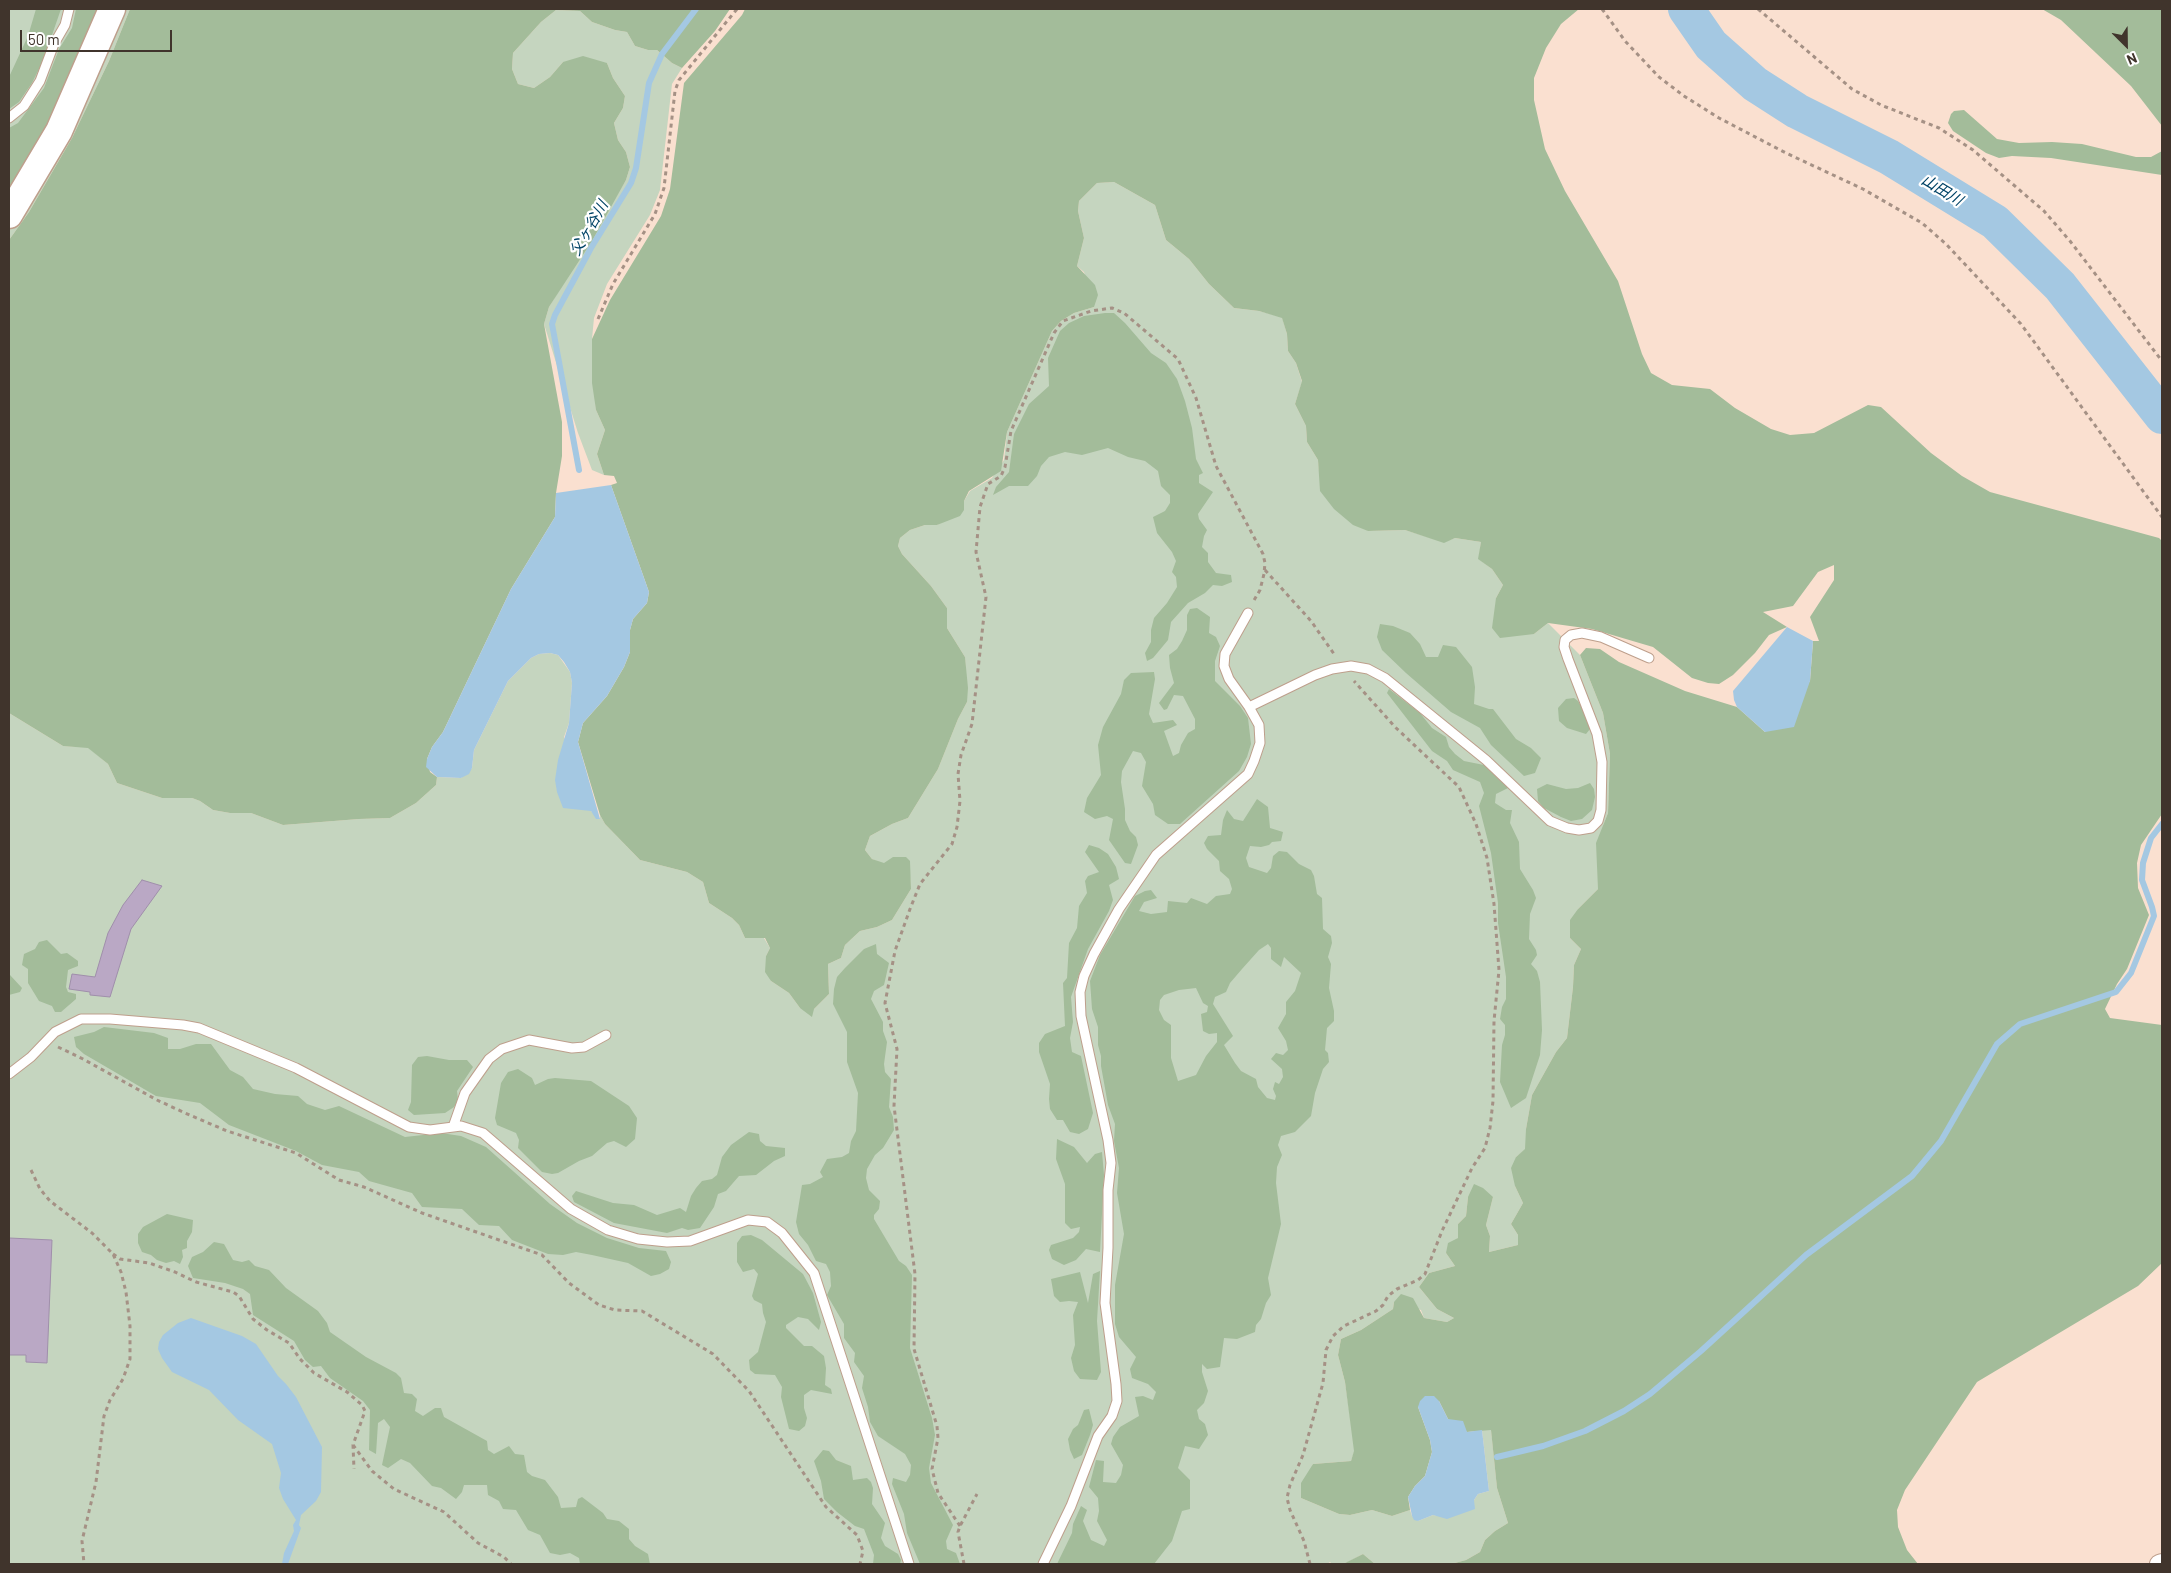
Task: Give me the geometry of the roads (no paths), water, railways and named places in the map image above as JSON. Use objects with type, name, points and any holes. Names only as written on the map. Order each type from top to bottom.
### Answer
[{"type":"street","points":[[9,215],[59,131],[112,9]]},
{"type":"lane","points":[[9,118],[24,106],[40,81],[54,44],[65,26],[69,9]]},
{"type":"lane","points":[[1043,1564],[1071,1506],[1098,1436],[1112,1416],[1117,1402],[1105,1303],[1108,1248],[1108,1190],[1111,1163],[1108,1140],[1080,1016],[1080,992],[1084,976],[1119,909],[1156,855],[1248,774],[1260,743],[1259,725],[1249,707],[1229,680],[1224,666],[1225,654],[1248,613]]},
{"type":"lane","points":[[1249,707],[1332,668],[1351,666],[1368,669],[1385,678],[1486,760],[1550,821],[1567,828],[1579,830],[1591,828],[1598,821],[1601,810],[1602,762],[1598,734],[1568,658],[1565,640],[1571,635],[1582,633],[1601,637],[1648,658]]},
{"type":"lane","points":[[9,1074],[31,1057],[55,1032],[81,1019],[119,1020],[199,1028],[296,1068],[409,1128],[430,1130],[461,1126],[483,1133],[571,1209],[608,1230],[638,1239],[667,1242],[690,1241],[748,1220],[768,1222],[782,1233],[814,1272],[909,1564]]},
{"type":"lane","points":[[453,1127],[465,1093],[489,1059],[502,1049],[529,1040],[572,1048],[584,1047],[606,1035]]},
{"type":"water","points":[[611,485],[649,592],[647,603],[633,619],[630,630],[630,652],[624,667],[607,696],[583,723],[578,742],[600,819],[596,819],[591,811],[563,808],[557,792],[555,780],[558,760],[569,723],[572,683],[570,672],[558,655],[550,653],[539,654],[531,658],[508,681],[474,750],[472,768],[469,774],[461,778],[437,777],[426,767],[432,747],[443,732],[511,589],[555,517],[556,493]]},
{"type":"water","points":[[1787,627],[1813,641],[1810,681],[1794,727],[1765,732],[1737,707],[1733,691]]},
{"type":"water","points":[[191,1318],[242,1336],[256,1344],[278,1376],[296,1397],[322,1447],[321,1492],[316,1501],[301,1515],[299,1525],[301,1528],[288,1564],[282,1564],[296,1520],[283,1499],[279,1488],[281,1473],[272,1444],[238,1420],[209,1390],[172,1372],[158,1349],[163,1335],[178,1323]]},
{"type":"water","points":[[1425,1396],[1434,1396],[1439,1401],[1448,1419],[1463,1421],[1467,1432],[1482,1430],[1489,1491],[1478,1494],[1474,1500],[1475,1509],[1447,1519],[1433,1515],[1418,1521],[1414,1520],[1412,1516],[1408,1497],[1425,1476],[1432,1452],[1430,1440],[1418,1407],[1420,1401]]},
{"type":"waterway","name":"父ヶ谷川","points":[[579,470],[552,324],[591,248],[631,183],[636,168],[649,83],[662,54],[696,9]]},
{"type":"waterway","name":"山田川","points":[[1686,9],[1711,45],[1755,84],[1797,111],[1889,157],[1995,222],[2060,286],[2162,416]]},
{"type":"waterway","points":[[1497,1457],[1543,1446],[1585,1431],[1624,1411],[1650,1394],[1701,1351],[1806,1255],[1912,1176],[1941,1141],[1997,1044],[2020,1024],[2116,992],[2131,973],[2154,916],[2142,880],[2143,863],[2151,838],[2162,824]]}]
